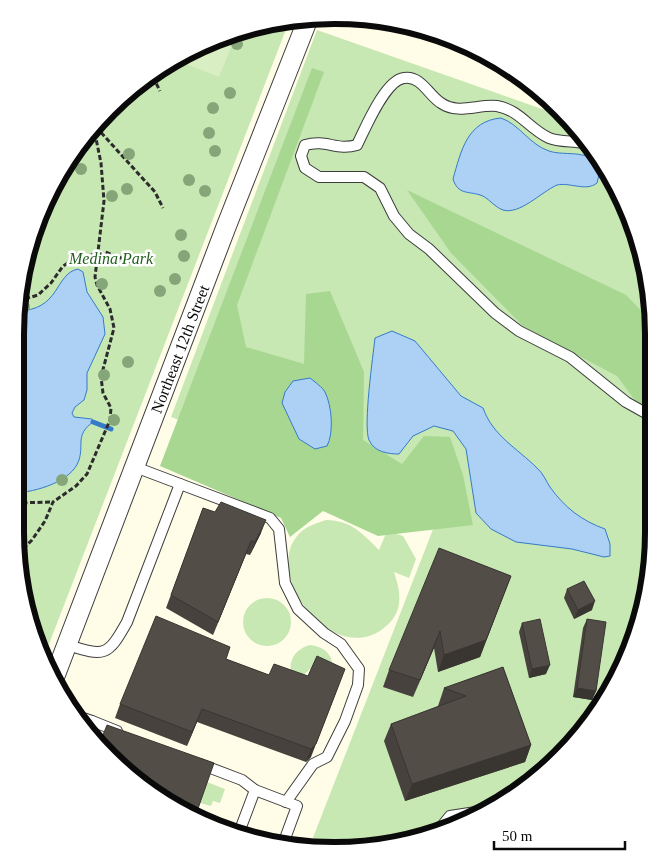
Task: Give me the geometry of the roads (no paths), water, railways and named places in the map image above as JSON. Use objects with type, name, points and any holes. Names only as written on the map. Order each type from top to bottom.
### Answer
[{"type":"street","name":"Northeast 12th Street","points":[[57,672],[134,467],[306,25]]},
{"type":"lane","points":[[579,142],[549,138],[514,111],[496,106],[460,110],[441,104],[418,80],[404,78],[392,84],[379,103],[357,145],[344,149],[319,141],[305,145],[301,156],[305,168],[320,177],[364,177],[380,188],[394,216],[409,234],[429,249],[495,313],[519,331],[570,357],[626,402],[645,413]]},
{"type":"lane","points":[[134,467],[270,518],[279,529],[285,583],[298,609],[324,633],[341,644],[359,670],[358,686],[327,757],[313,764],[286,802]]},
{"type":"lane","points":[[68,644],[94,653],[106,651],[116,642],[128,622],[180,484]]},
{"type":"lane","points":[[93,727],[127,735]]},
{"type":"lane","points":[[189,759],[242,780],[255,790],[297,806],[285,838]]},
{"type":"lane","points":[[240,828],[255,790]]},
{"type":"lane","points":[[445,822],[450,816],[464,814]]},
{"type":"water","points":[[501,118],[507,121],[530,140],[549,151],[578,154],[591,159],[600,172],[597,183],[588,187],[557,185],[523,206],[510,211],[500,209],[483,196],[464,192],[458,188],[453,179],[459,158],[467,139],[473,131],[490,120]]},
{"type":"water","points":[[78,269],[83,272],[87,292],[103,317],[105,334],[87,373],[87,390],[84,400],[75,407],[72,413],[74,417],[92,419],[93,422],[87,427],[82,436],[79,460],[75,468],[61,480],[42,488],[24,492],[24,310],[41,305],[49,299],[70,272]]},
{"type":"water","points":[[392,331],[415,341],[461,396],[483,408],[487,418],[499,434],[539,470],[555,494],[567,507],[589,522],[605,529],[610,544],[610,556],[604,557],[572,549],[516,542],[491,529],[476,513],[466,449],[453,431],[434,426],[413,436],[399,454],[386,453],[378,450],[371,444],[367,432],[367,421],[375,338]]},
{"type":"water","points":[[310,378],[325,392],[331,419],[331,434],[327,446],[315,449],[299,439],[282,403],[285,392],[293,381]]},
{"type":"waterway","points":[[93,422],[111,429]]},
{"type":"park label","name":"Medina Park","points":[[111,258]]}]
